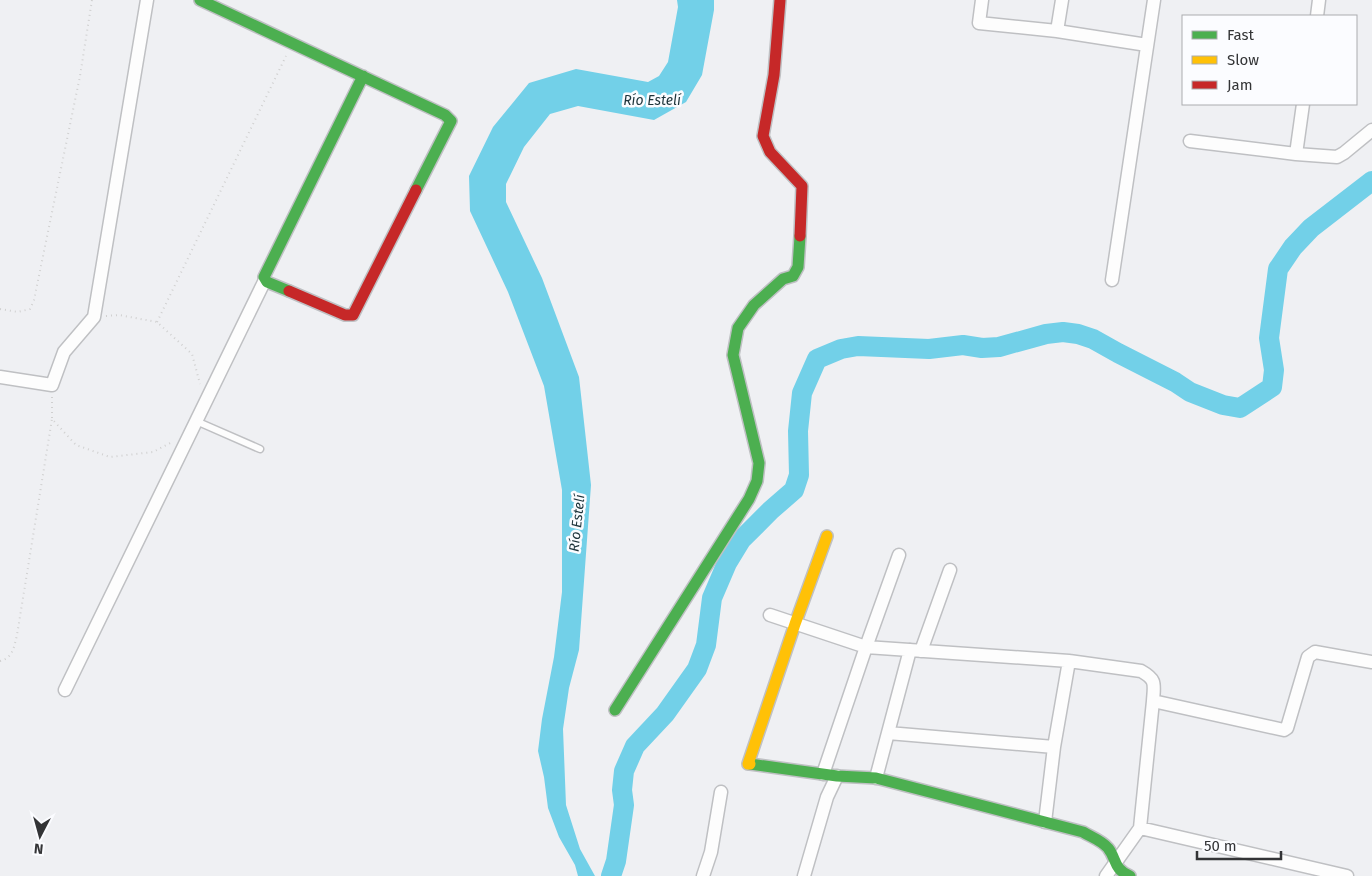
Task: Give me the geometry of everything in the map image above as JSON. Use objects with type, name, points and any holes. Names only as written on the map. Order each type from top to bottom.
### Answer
[{"type":"street","points":[[0,377],[52,385],[64,352],[94,317],[147,0]]},
{"type":"street","points":[[200,0],[445,115],[451,121],[353,315],[345,315],[265,280]]},
{"type":"street","points":[[615,710],[749,499],[757,481],[759,463],[733,355],[738,328],[754,305],[783,279],[794,276],[798,267],[802,186],[770,152],[763,136],[774,75],[780,0]]},
{"type":"street","points":[[982,0],[979,23],[1057,31],[1147,45]]},
{"type":"street","points":[[1057,31],[1062,0]]},
{"type":"street","points":[[1112,280],[1154,0]]},
{"type":"street","points":[[1316,15],[1319,0]]},
{"type":"street","points":[[65,690],[265,280],[264,277],[362,76]]},
{"type":"street","points":[[1296,154],[1303,105]]},
{"type":"street","points":[[1190,141],[1296,154],[1337,156],[1344,153],[1372,130]]},
{"type":"street","points":[[827,536],[748,764],[837,776],[876,778],[1083,832],[1104,843],[1113,854],[1115,865],[1119,871],[1130,876]]},
{"type":"street","points":[[824,774],[899,555]]},
{"type":"street","points":[[876,778],[888,733],[915,651],[950,570]]},
{"type":"street","points":[[770,615],[866,647],[1069,661],[1141,671],[1151,677],[1154,682],[1153,701],[1140,828],[1106,876]]},
{"type":"street","points":[[1153,701],[1284,730],[1287,728],[1308,657],[1311,654],[1321,653],[1372,662]]},
{"type":"street","points":[[1046,822],[1054,747],[1069,661]]},
{"type":"street","points":[[888,733],[1054,747]]},
{"type":"street","points":[[804,876],[827,797],[837,776]]},
{"type":"street","points":[[703,876],[711,852],[721,792]]},
{"type":"street","points":[[1140,828],[1346,876]]},
{"type":"lane","points":[[196,420],[260,449]]},
{"type":"path","points":[[0,310],[18,312],[30,309],[34,300],[80,76],[92,0]]},
{"type":"path","points":[[157,322],[292,43]]},
{"type":"path","points":[[94,317],[119,315],[157,322],[192,354],[200,385]]},
{"type":"path","points":[[0,661],[6,660],[12,652],[17,635],[52,419],[52,385]]},
{"type":"path","points":[[52,419],[76,444],[110,457],[152,452],[174,441]]},
{"type":"water","name":"Río Estelí","points":[[677,0],[714,0],[714,10],[702,75],[686,102],[654,120],[578,106],[550,114],[524,147],[506,184],[506,202],[542,278],[579,377],[591,485],[579,650],[569,688],[563,729],[566,805],[580,849],[595,876],[578,876],[575,865],[559,837],[548,808],[538,751],[554,657],[562,592],[562,490],[544,386],[508,292],[470,211],[469,176],[493,127],[529,83],[576,69],[648,82],[659,76],[668,62],[678,7]]},
{"type":"waterway","points":[[611,876],[616,861],[624,805],[622,790],[624,771],[635,746],[665,714],[697,669],[706,645],[712,598],[727,563],[741,540],[794,490],[799,475],[798,431],[802,393],[817,359],[841,349],[858,346],[929,349],[963,345],[982,348],[999,347],[1046,334],[1063,332],[1093,339],[1175,382],[1190,392],[1223,405],[1240,408],[1272,387],[1274,370],[1269,338],[1278,269],[1293,247],[1311,228],[1372,181]]},
{"type":"traffic: fast","points":[[200,0],[445,115],[451,121],[416,190]]},
{"type":"traffic: fast","points":[[289,291],[267,282],[264,277],[363,76]]},
{"type":"traffic: fast","points":[[615,710],[749,499],[757,481],[759,463],[733,355],[738,328],[754,305],[783,279],[793,276],[798,267],[800,236]]},
{"type":"traffic: fast","points":[[750,764],[837,776],[876,778],[1083,832],[1105,845],[1111,852],[1118,867],[1130,876]]},
{"type":"traffic: slow","points":[[750,764],[748,764],[795,624],[827,536]]},
{"type":"traffic: jam","points":[[780,0],[774,75],[763,136],[770,152],[802,186],[800,236]]},
{"type":"traffic: jam","points":[[289,291],[345,315],[353,315],[416,190]]}]
